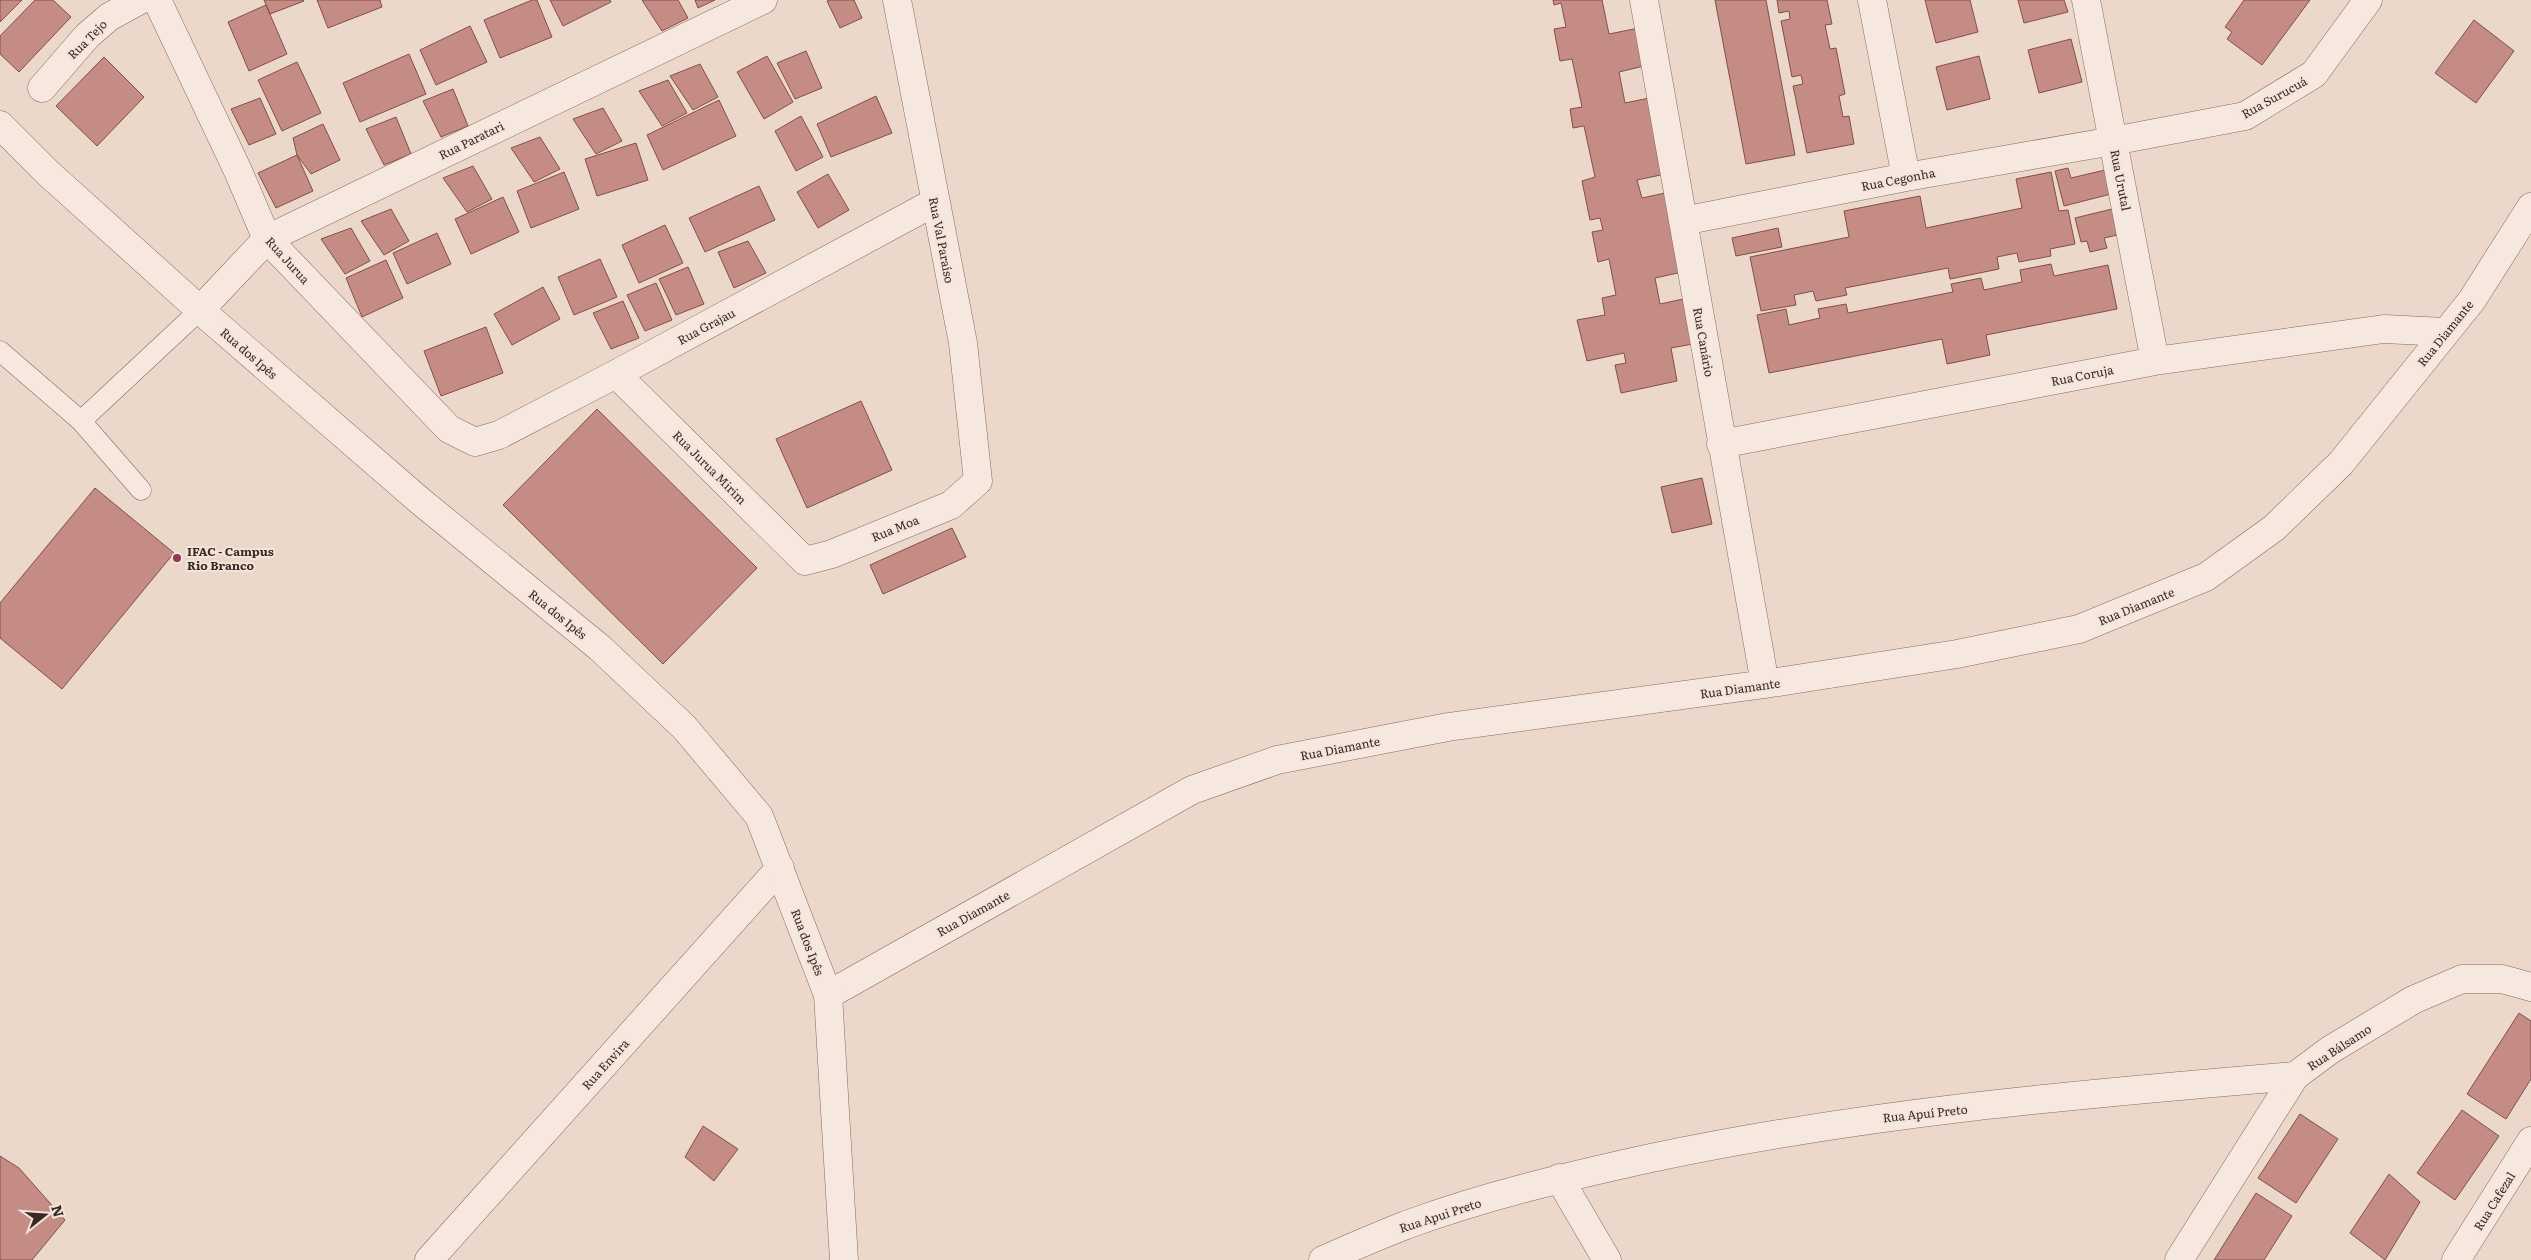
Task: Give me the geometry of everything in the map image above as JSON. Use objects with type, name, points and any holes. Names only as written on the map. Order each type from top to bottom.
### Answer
[{"type":"street","name":"Rua Tejo","points":[[42,88],[87,36],[109,17],[140,0]]},
{"type":"street","name":"Rua Jurua","points":[[157,0],[238,171],[267,240],[449,429],[475,442]]},
{"type":"street","name":"Rua Paratari","points":[[200,310],[267,240],[764,0]]},
{"type":"street","name":"Rua Val Paraíso","points":[[897,0],[963,344],[978,481]]},
{"type":"street","name":"Rua Canário","points":[[1644,0],[1721,444],[1766,684]]},
{"type":"street","points":[[1872,0],[1906,177]]},
{"type":"street","name":"Rua Urutal","points":[[2086,0],[2155,361]]},
{"type":"street","name":"Rua Surucuá","points":[[2113,141],[2245,116],[2314,74],[2368,0]]},
{"type":"street","name":"Rua dos Ipês","points":[[0,125],[48,174],[200,310],[419,500],[600,648],[684,727],[759,816],[828,995],[844,1260]]},
{"type":"street","name":"Rua Cegonha","points":[[1683,222],[1906,177],[2113,141]]},
{"type":"street","name":"Rua Grajau","points":[[475,442],[498,435],[616,374],[935,202]]},
{"type":"street","name":"Rua Diamante","points":[[828,995],[1192,790],[1277,760],[1448,727],[1766,684],[1957,654],[2080,629],[2206,577],[2274,528],[2341,463],[2472,300],[2531,207]]},
{"type":"street","name":"Rua Coruja","points":[[1721,444],[2155,361],[2384,328],[2445,332]]},
{"type":"street","name":"Rua Jurua Mirim","points":[[616,374],[805,561]]},
{"type":"street","name":"Rua Moa","points":[[805,561],[832,554],[951,505],[978,481]]},
{"type":"street","name":"Rua Envira","points":[[429,1260],[780,868]]},
{"type":"street","name":"Rua Bálsamo","points":[[2179,1260],[2295,1076],[2330,1050],[2398,1009],[2462,979],[2502,979],[2531,988]]},
{"type":"street","name":"Rua Apuí Preto","points":[[1559,1178],[1719,1144],[1868,1119],[2112,1091],[2295,1076]]},
{"type":"street","name":"Rua Cafezal","points":[[2456,1260],[2531,1141]]},
{"type":"street","points":[[1559,1178],[1607,1260]]},
{"type":"street","name":"Rua Apui Preto","points":[[1323,1260],[1406,1225],[1559,1178]]},
{"type":"lane","points":[[81,421],[200,310]]},
{"type":"lane","points":[[0,351],[81,421],[141,490]]},
{"type":"building","points":[[0,0],[22,0],[0,22]]},
{"type":"building","points":[[35,0],[53,0],[71,17],[19,72],[0,54],[0,36]]},
{"type":"building","points":[[264,0],[303,0],[304,1],[270,14]]},
{"type":"building","points":[[317,0],[380,0],[382,7],[328,28]]},
{"type":"building","points":[[532,0],[537,0],[552,37],[500,58],[484,20]]},
{"type":"building","points":[[550,0],[610,0],[611,2],[563,26]]},
{"type":"building","points":[[642,0],[678,0],[688,18],[662,31]]},
{"type":"building","points":[[695,0],[715,0],[698,8]]},
{"type":"building","points":[[854,0],[862,18],[840,28],[827,1]]},
{"type":"building","points":[[1553,0],[1602,0],[1609,34],[1639,28],[1648,65],[1619,72],[1625,103],[1654,97],[1670,173],[1637,180],[1642,198],[1670,192],[1687,271],[1655,278],[1660,304],[1688,298],[1698,343],[1671,348],[1677,381],[1621,393],[1615,365],[1626,363],[1624,353],[1587,361],[1577,320],[1605,315],[1602,298],[1616,295],[1609,259],[1598,262],[1592,232],[1603,230],[1600,218],[1590,220],[1582,181],[1595,177],[1584,126],[1573,128],[1570,109],[1582,107],[1572,59],[1560,61],[1554,29],[1566,27],[1561,3],[1554,5]]},
{"type":"building","points":[[1715,0],[1766,0],[1795,155],[1746,164]]},
{"type":"building","points":[[1777,0],[1827,0],[1832,24],[1825,25],[1830,49],[1836,48],[1845,94],[1839,96],[1843,117],[1849,116],[1854,144],[1807,153],[1793,86],[1803,84],[1801,75],[1792,77],[1781,21],[1790,19],[1789,11],[1779,13]]},
{"type":"building","points":[[1925,0],[1970,0],[1978,32],[1936,43]]},
{"type":"building","points":[[2018,0],[2064,0],[2068,12],[2024,23]]},
{"type":"building","points":[[2244,0],[2310,0],[2262,65],[2227,39],[2232,32],[2225,27]]},
{"type":"building","points":[[266,5],[287,54],[249,71],[228,22]]},
{"type":"building","points":[[2474,20],[2514,51],[2476,103],[2435,73]]},
{"type":"building","points":[[470,26],[487,62],[436,85],[420,50]]},
{"type":"building","points":[[2071,39],[2082,82],[2039,93],[2028,50]]},
{"type":"building","points":[[806,51],[822,88],[795,99],[777,63]]},
{"type":"building","points":[[409,54],[426,94],[360,122],[343,83]]},
{"type":"building","points":[[767,56],[793,102],[764,119],[737,72]]},
{"type":"building","points":[[1979,56],[1990,99],[1947,110],[1936,67]]},
{"type":"building","points":[[104,57],[144,97],[97,146],[56,106]]},
{"type":"building","points":[[297,62],[321,113],[282,131],[258,80]]},
{"type":"building","points":[[700,64],[718,97],[693,110],[670,76]]},
{"type":"building","points":[[668,80],[687,113],[662,126],[639,91]]},
{"type":"building","points":[[453,89],[468,126],[441,137],[423,101]]},
{"type":"building","points":[[876,96],[892,133],[831,157],[817,124]]},
{"type":"building","points":[[260,98],[276,134],[249,145],[231,109]]},
{"type":"building","points":[[719,100],[736,136],[663,170],[647,135]]},
{"type":"building","points":[[603,108],[622,141],[596,154],[573,119]]},
{"type":"building","points":[[801,116],[823,157],[796,171],[775,131]]},
{"type":"building","points":[[396,117],[411,154],[384,165],[366,129]]},
{"type":"building","points":[[323,124],[340,160],[311,174],[297,155],[293,138]]},
{"type":"building","points":[[540,137],[560,169],[534,182],[511,148]]},
{"type":"building","points":[[636,143],[648,180],[597,196],[585,159]]},
{"type":"building","points":[[297,155],[313,191],[276,208],[258,173]]},
{"type":"building","points":[[473,166],[492,199],[467,212],[443,178]]},
{"type":"building","points":[[2068,168],[2071,178],[2105,170],[2111,194],[2064,206],[2055,171]]},
{"type":"building","points":[[564,172],[579,209],[531,228],[517,191]]},
{"type":"building","points":[[2051,172],[2059,211],[2068,210],[2075,244],[2050,249],[2051,256],[2019,262],[2017,253],[1997,257],[1999,269],[1950,279],[1948,268],[1845,288],[1847,295],[1816,301],[1813,291],[1794,295],[1796,305],[1761,311],[1750,257],[1849,237],[1844,211],[1920,196],[1926,228],[2022,208],[2016,179]]},
{"type":"building","points":[[828,174],[849,210],[818,228],[797,192]]},
{"type":"building","points":[[759,186],[775,220],[705,252],[689,218]]},
{"type":"building","points":[[503,197],[519,232],[471,254],[455,219]]},
{"type":"building","points":[[2116,208],[2122,234],[2104,238],[2107,248],[2090,252],[2087,241],[2081,242],[2075,218]]},
{"type":"building","points":[[391,209],[409,241],[384,255],[361,221]]},
{"type":"building","points":[[665,225],[683,263],[639,283],[622,245]]},
{"type":"building","points":[[351,228],[370,261],[345,274],[321,239]]},
{"type":"building","points":[[1778,228],[1782,247],[1736,256],[1732,238]]},
{"type":"building","points":[[437,233],[451,264],[407,284],[393,253]]},
{"type":"building","points":[[748,241],[766,273],[734,288],[718,252]]},
{"type":"building","points":[[600,259],[617,297],[574,315],[558,277]]},
{"type":"building","points":[[386,260],[403,298],[362,317],[346,278]]},
{"type":"building","points":[[2051,264],[2054,276],[2108,265],[2117,309],[1986,335],[1990,355],[1947,364],[1942,339],[1769,373],[1757,315],[1786,309],[1789,325],[1820,318],[1818,309],[1846,304],[1848,313],[1953,292],[1951,284],[1981,278],[1984,290],[2022,282],[2020,270]]},
{"type":"building","points":[[688,267],[704,304],[676,315],[659,279]]},
{"type":"building","points":[[656,283],[672,320],[645,331],[627,295]]},
{"type":"building","points":[[543,287],[560,319],[512,345],[494,314]]},
{"type":"building","points":[[623,301],[639,338],[611,349],[593,313]]},
{"type":"building","points":[[486,327],[503,373],[441,396],[424,351]]},
{"type":"building","points":[[861,401],[892,470],[807,508],[776,439]]},
{"type":"building","points":[[597,409],[757,568],[663,664],[503,505]]},
{"type":"building","points":[[1702,478],[1712,524],[1672,533],[1661,487]]},
{"type":"building","points":[[95,488],[174,553],[62,689],[0,638],[0,603]]},
{"type":"building","points":[[952,528],[966,557],[883,594],[870,565]]},
{"type":"building","points":[[2519,1013],[2531,1021],[2531,1079],[2506,1119],[2467,1094]]},
{"type":"building","points":[[2462,1110],[2499,1136],[2455,1200],[2417,1173]]},
{"type":"building","points":[[2300,1114],[2338,1139],[2296,1203],[2258,1178]]},
{"type":"building","points":[[703,1126],[738,1149],[714,1181],[685,1157]]},
{"type":"building","points":[[0,1156],[19,1168],[65,1220],[32,1260],[0,1260]]},
{"type":"building","points":[[2389,1174],[2420,1202],[2385,1260],[2350,1233]]},
{"type":"building","points":[[2256,1193],[2292,1216],[2264,1260],[2214,1260]]},
{"type":"place","name":"IFAC - Campus Rio Branco","points":[[177,558]]}]
